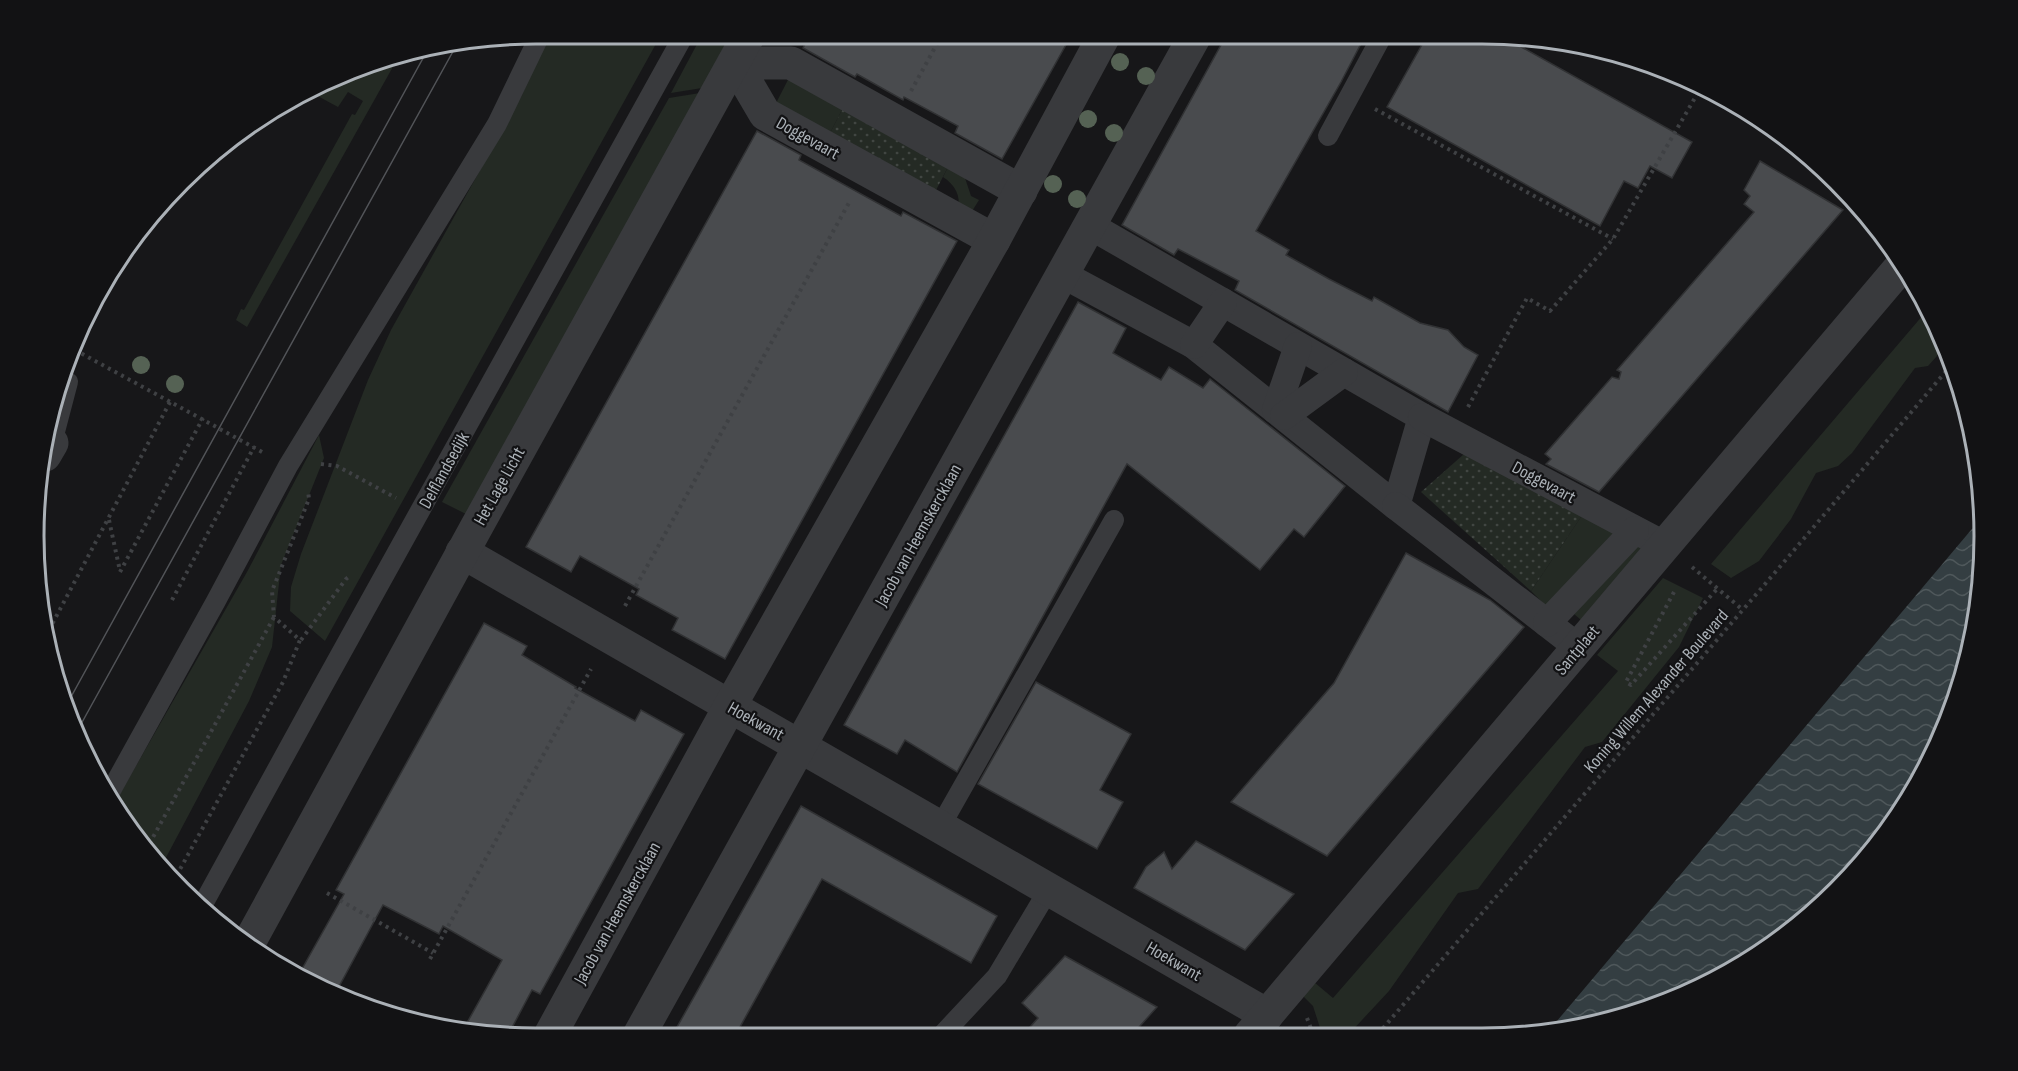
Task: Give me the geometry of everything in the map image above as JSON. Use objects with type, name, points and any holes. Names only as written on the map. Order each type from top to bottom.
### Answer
[{"type":"street","name":"Het Lage Licht","points":[[252,938],[462,552],[744,44]]},
{"type":"street","name":"Jacob van Heemskercklaan","points":[[554,1028],[730,706],[994,240],[1100,44]]},
{"type":"street","name":"Jacob van Heemskercklaan","points":[[643,1028],[802,746],[1190,44]]},
{"type":"street","points":[[735,63],[790,63],[1021,191]]},
{"type":"street","name":"Doggevaart","points":[[735,63],[765,114],[994,240]]},
{"type":"street","name":"Doggevaart","points":[[1089,225],[1422,417],[1666,546]]},
{"type":"street","name":"Santplaet","points":[[1258,1025],[1897,271]]},
{"type":"street","points":[[1062,274],[1194,345],[1579,648]]},
{"type":"street","points":[[1194,345],[1222,302]]},
{"type":"street","points":[[1280,413],[1298,346]]},
{"type":"street","points":[[1280,413],[1344,372]]},
{"type":"street","points":[[1396,506],[1422,417]]},
{"type":"street","points":[[1547,623],[1635,530]]},
{"type":"street","name":"Hoekwant","points":[[462,552],[1049,889],[1258,1025]]},
{"type":"lane","points":[[113,788],[288,466],[497,124],[536,44]]},
{"type":"lane","name":"Delflandsedijk","points":[[205,900],[340,652],[427,500],[679,44]]},
{"type":"lane","points":[[1328,136],[1378,44]]},
{"type":"lane","points":[[940,827],[1114,520]]},
{"type":"lane","points":[[948,1028],[997,976],[1049,889]]},
{"type":"path","points":[[895,121],[937,44]]},
{"type":"path","points":[[1453,434],[1527,298],[1550,311],[1613,239],[1698,93]]},
{"type":"path","points":[[1350,95],[1613,239]]},
{"type":"path","points":[[623,609],[867,170]]},
{"type":"path","points":[[79,351],[288,466],[307,481],[309,499],[272,591],[274,617],[150,841]]},
{"type":"path","name":"Koning Willem Alexander Boulevard","points":[[1383,1028],[1946,371]]},
{"type":"path","points":[[52,623],[109,520],[170,402]]},
{"type":"path","points":[[109,520],[120,572],[203,418]]},
{"type":"path","points":[[172,600],[254,447]]},
{"type":"path","points":[[316,463],[337,466],[395,497]]},
{"type":"path","points":[[1697,572],[1743,610]]},
{"type":"path","points":[[1678,584],[1626,682],[1631,686],[1717,589]]},
{"type":"path","points":[[178,873],[283,682],[300,640],[274,617]]},
{"type":"path","points":[[430,959],[591,669]]},
{"type":"path","points":[[327,893],[433,953]]},
{"type":"shaded area","points":[[544,44],[656,44],[325,641],[290,611],[291,587],[301,554],[368,380],[391,330],[522,95]]},
{"type":"shaded area","points":[[697,44],[727,44],[702,88],[671,93]]},
{"type":"shaded area","points":[[394,64],[247,327],[236,320],[241,309],[244,310],[352,114],[355,115],[363,101],[348,92],[338,107],[316,95]]},
{"type":"shaded area","points":[[791,74],[845,104],[827,139],[773,109]]},
{"type":"shaded area","points":[[700,93],[466,514],[442,502],[669,98]]},
{"type":"shaded area","points":[[845,104],[950,163],[933,196],[827,139]]},
{"type":"shaded area","points":[[950,163],[965,178],[971,196],[979,200],[969,216],[958,210],[959,200],[956,191],[943,177]]},
{"type":"shaded area","points":[[1923,315],[1939,353],[1928,366],[1915,368],[1852,453],[1838,466],[1816,473],[1791,519],[1759,561],[1731,578],[1711,564]]},
{"type":"shaded area","points":[[319,435],[324,458],[281,565],[272,647],[249,701],[165,859],[118,797],[247,572]]},
{"type":"shaded area","points":[[1472,447],[1585,511],[1531,591],[1421,492]]},
{"type":"shaded area","points":[[1585,511],[1623,531],[1546,606],[1531,591]]},
{"type":"shaded area","points":[[1640,540],[1649,545],[1587,625],[1574,614]]},
{"type":"shaded area","points":[[1663,578],[1703,598],[1679,647],[1602,742],[1585,747],[1478,889],[1458,893],[1389,991],[1355,1028],[1320,1028],[1313,1006],[1301,994],[1314,982],[1333,998],[1618,671],[1597,655]]},
{"type":"water","points":[[1974,527],[1970,600],[1958,663],[1948,694],[1937,724],[1909,782],[1873,835],[1852,860],[1807,905],[1782,926],[1728,962],[1671,990],[1641,1001],[1610,1011],[1557,1021]]},
{"type":"building","points":[[805,44],[1066,44],[1002,159],[955,133],[958,126],[904,97],[903,100],[857,74],[855,77],[803,48]]},
{"type":"building","points":[[1222,44],[1361,44],[1256,231],[1289,250],[1286,255],[1329,279],[1372,301],[1374,297],[1420,323],[1448,330],[1464,347],[1478,355],[1448,412],[1235,290],[1239,281],[1178,249],[1174,255],[1122,225]]},
{"type":"building","points":[[1422,44],[1518,45],[1692,142],[1672,178],[1650,166],[1638,188],[1624,181],[1600,226],[1387,107]]},
{"type":"building","points":[[757,131],[801,155],[799,160],[901,216],[903,212],[957,241],[725,659],[672,630],[678,618],[636,595],[639,589],[580,556],[571,572],[526,547]]},
{"type":"building","points":[[1760,161],[1843,210],[1599,492],[1546,464],[1551,459],[1545,454],[1612,377],[1619,379],[1621,372],[1617,370],[1754,212],[1744,204],[1750,196],[1744,190]]},
{"type":"building","points":[[1078,302],[1126,328],[1113,353],[1161,380],[1169,367],[1203,388],[1210,379],[1345,486],[1304,537],[1294,529],[1260,570],[1127,464],[957,772],[905,740],[897,754],[844,725]]},
{"type":"building","points":[[1406,553],[1490,600],[1524,627],[1327,856],[1231,802],[1334,683]]},
{"type":"building","points":[[484,623],[527,646],[522,655],[575,688],[635,721],[641,710],[684,734],[540,994],[532,990],[513,1027],[467,1022],[502,960],[443,926],[439,934],[383,905],[339,986],[302,969],[344,894],[336,890]]},
{"type":"building","points":[[1036,682],[1131,734],[1100,790],[1123,802],[1097,849],[978,784]]},
{"type":"building","points":[[801,806],[997,916],[971,963],[822,879],[739,1028],[676,1028]]},
{"type":"building","points":[[1196,841],[1294,894],[1245,950],[1134,888],[1146,867],[1164,852],[1172,869]]},
{"type":"building","points":[[1065,956],[1157,1007],[1138,1028],[1029,1028],[1038,1018],[1022,1003]]},
{"type":"tram line","points":[[81,724],[453,51]]},
{"type":"tram line","points":[[71,697],[424,57]]}]
